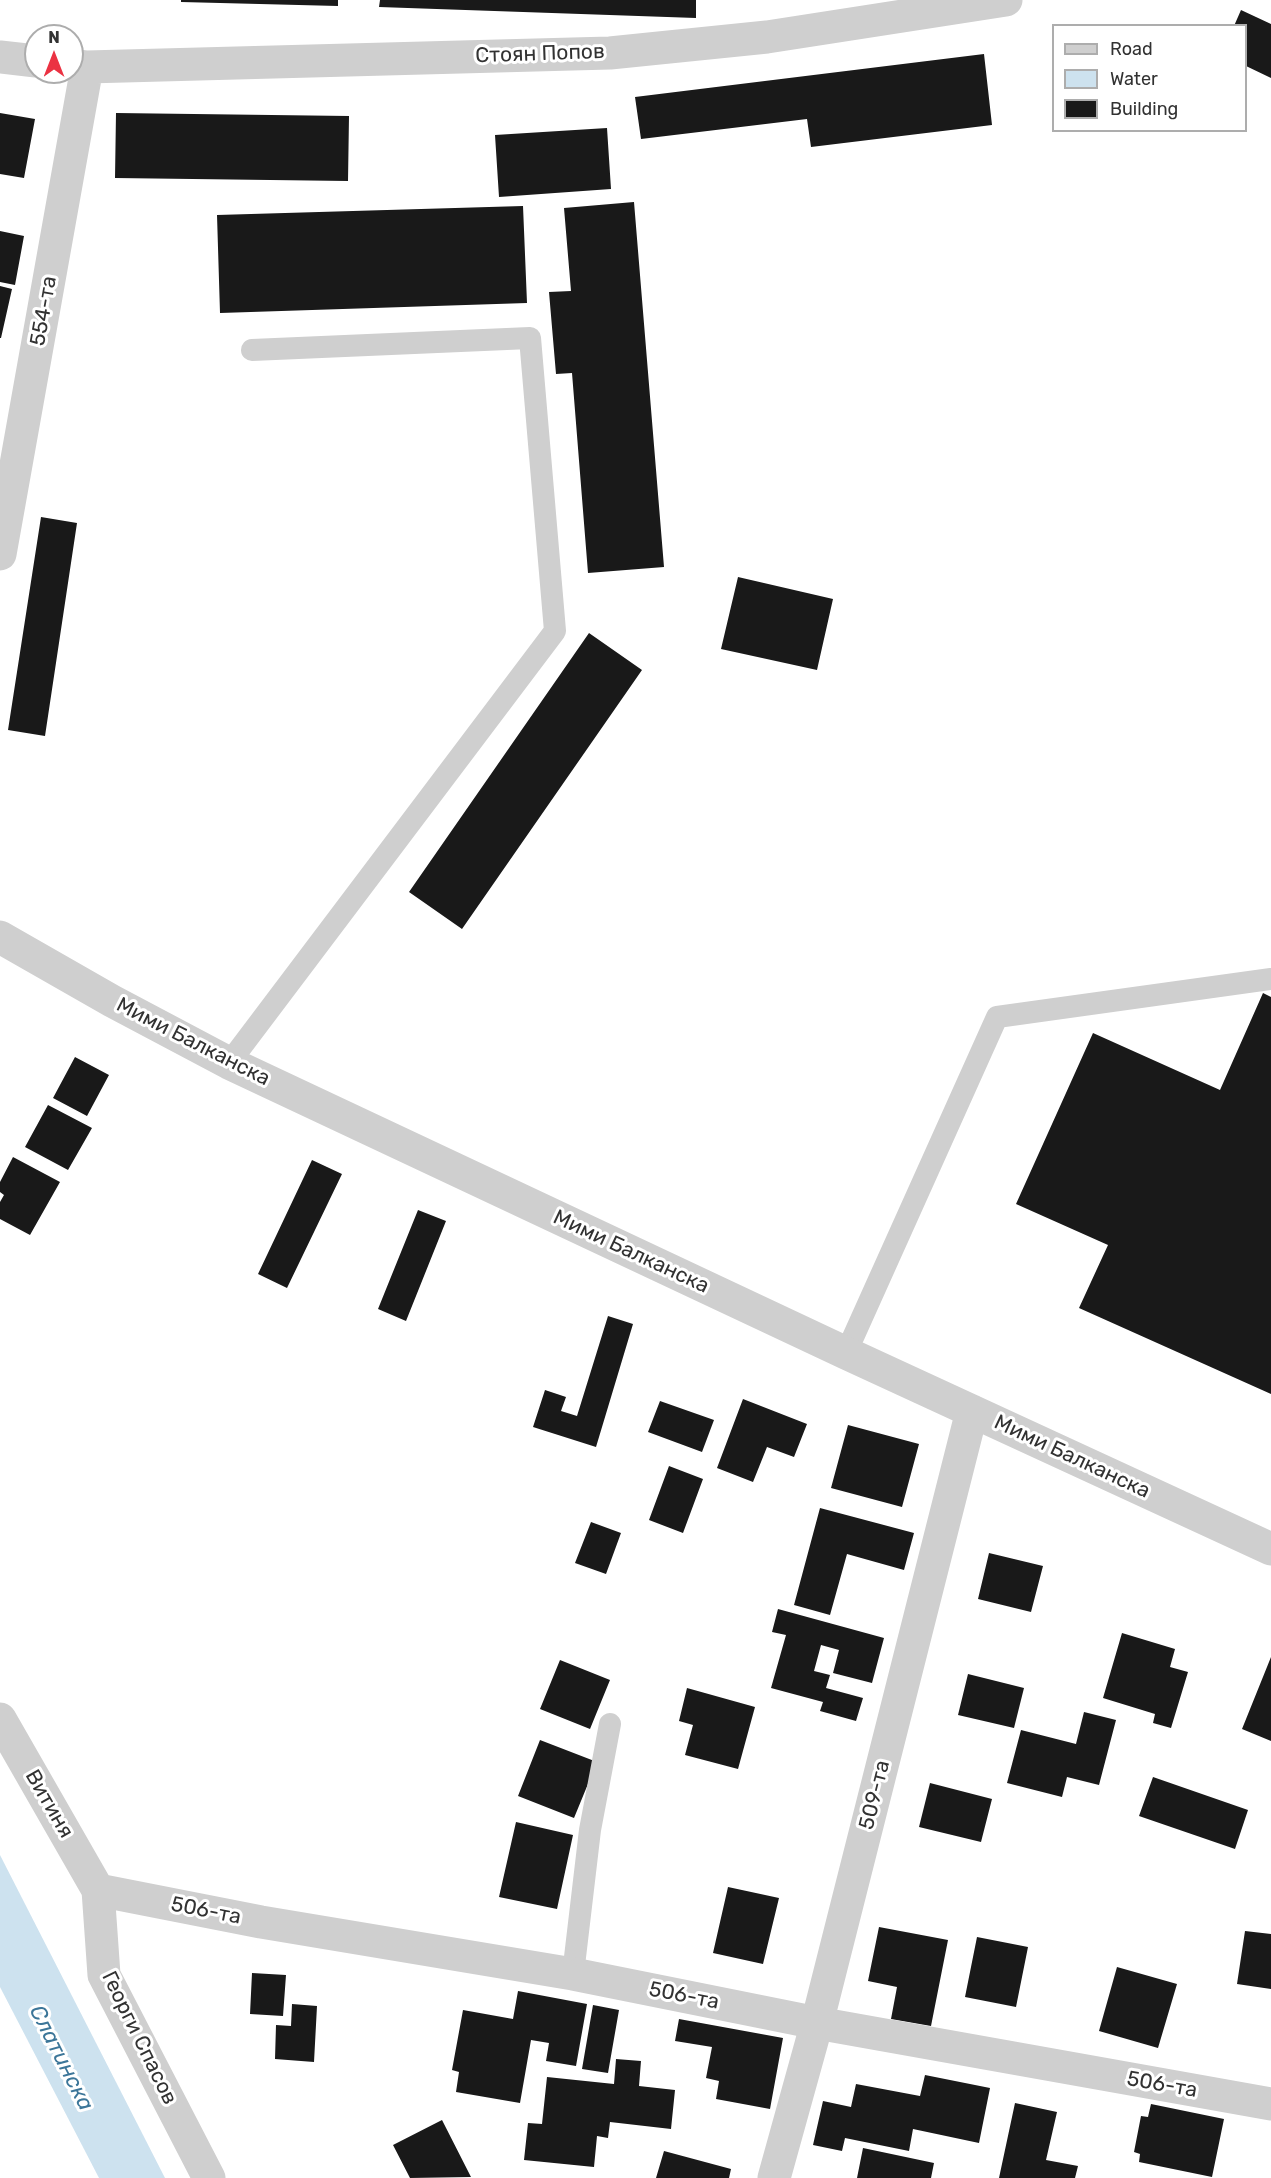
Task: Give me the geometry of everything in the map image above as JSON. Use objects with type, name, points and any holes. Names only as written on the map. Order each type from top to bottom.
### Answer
[{"type":"street","name":"Стоян Попов","points":[[84,66],[610,52],[767,37],[1006,0]]},
{"type":"street","points":[[0,57],[24,60]]},
{"type":"street","name":"554-та","points":[[0,554],[77,84]]},
{"type":"street","name":"Мими Балканска","points":[[0,937],[112,1001],[229,1063],[972,1412],[1271,1549]]},
{"type":"street","name":"509-та","points":[[774,2178],[817,2023],[972,1412]]},
{"type":"street","name":"Витиня","points":[[0,1719],[98,1890]]},
{"type":"street","name":"506-та","points":[[98,1890],[261,1922],[573,1974],[817,2023],[1271,2104]]},
{"type":"street","name":"Георги Спасов","points":[[98,1890],[104,1974],[209,2178]]},
{"type":"lane","points":[[229,1063],[555,631],[530,338],[252,350]]},
{"type":"lane","points":[[846,1353],[997,1017],[1271,979]]},
{"type":"lane","points":[[573,1974],[590,1830],[610,1724]]},
{"type":"water","name":"Слатинска","points":[[0,1855],[165,2178],[99,2178],[0,1987]]},
{"type":"building","points":[[181,0],[338,0],[338,6],[181,2]]},
{"type":"building","points":[[380,0],[696,0],[696,18],[379,7]]},
{"type":"building","points":[[1241,10],[1271,24],[1271,78],[1247,66],[1247,24],[1235,24]]},
{"type":"building","points":[[984,54],[992,125],[811,147],[807,119],[641,139],[635,97]]},
{"type":"building","points":[[0,113],[35,119],[24,178],[0,174]]},
{"type":"building","points":[[116,113],[349,116],[348,181],[115,178]]},
{"type":"building","points":[[607,128],[611,189],[499,197],[495,135]]},
{"type":"building","points":[[634,202],[664,567],[588,573],[572,373],[556,374],[549,292],[571,291],[564,208]]},
{"type":"building","points":[[523,206],[527,303],[220,313],[217,215]]},
{"type":"building","points":[[0,231],[24,236],[15,285],[0,282]]},
{"type":"building","points":[[0,286],[12,289],[1,338],[0,338]]},
{"type":"building","points":[[41,517],[77,523],[45,736],[8,730]]},
{"type":"building","points":[[738,577],[833,599],[817,670],[721,649]]},
{"type":"building","points":[[589,633],[642,670],[462,929],[409,892]]},
{"type":"building","points":[[1263,993],[1271,997],[1271,1394],[1079,1308],[1108,1245],[1016,1204],[1093,1033],[1220,1090]]},
{"type":"building","points":[[75,1057],[109,1075],[87,1116],[53,1098]]},
{"type":"building","points":[[48,1105],[92,1128],[68,1170],[25,1147]]},
{"type":"building","points":[[13,1157],[60,1182],[30,1235],[0,1219],[0,1202],[4,1195],[0,1192],[0,1182]]},
{"type":"building","points":[[312,1160],[342,1174],[287,1288],[258,1274]]},
{"type":"building","points":[[418,1210],[446,1221],[406,1321],[378,1309]]},
{"type":"building","points":[[608,1316],[633,1324],[596,1447],[533,1427],[545,1390],[566,1397],[561,1411],[577,1416]]},
{"type":"building","points":[[743,1399],[807,1424],[794,1457],[767,1447],[753,1482],[717,1468]]},
{"type":"building","points":[[660,1401],[714,1420],[702,1452],[648,1432]]},
{"type":"building","points":[[848,1425],[919,1444],[902,1507],[831,1488]]},
{"type":"building","points":[[669,1466],[703,1479],[683,1533],[649,1520]]},
{"type":"building","points":[[820,1508],[914,1533],[904,1570],[847,1554],[830,1615],[794,1605]]},
{"type":"building","points":[[591,1522],[621,1533],[606,1574],[575,1563]]},
{"type":"building","points":[[989,1553],[1043,1566],[1031,1612],[978,1599]]},
{"type":"building","points":[[778,1609],[884,1638],[872,1683],[833,1673],[839,1650],[821,1645],[814,1671],[830,1675],[826,1688],[863,1698],[856,1721],[820,1711],[823,1702],[771,1688],[786,1635],[772,1632]]},
{"type":"building","points":[[1122,1633],[1175,1649],[1170,1667],[1188,1672],[1171,1728],[1153,1723],[1155,1714],[1103,1698]]},
{"type":"building","points":[[1271,1657],[1271,1741],[1242,1729]]},
{"type":"building","points":[[560,1660],[610,1680],[590,1729],[540,1709]]},
{"type":"building","points":[[968,1674],[1024,1688],[1014,1728],[958,1715]]},
{"type":"building","points":[[687,1688],[755,1707],[738,1769],[685,1755],[693,1725],[679,1721]]},
{"type":"building","points":[[1084,1712],[1116,1720],[1099,1785],[1067,1777],[1062,1797],[1007,1783],[1021,1730],[1076,1744]]},
{"type":"building","points":[[540,1740],[597,1762],[574,1818],[518,1796]]},
{"type":"building","points":[[1153,1777],[1248,1810],[1235,1849],[1139,1816]]},
{"type":"building","points":[[930,1783],[992,1799],[981,1842],[919,1827]]},
{"type":"building","points":[[516,1822],[573,1835],[557,1909],[499,1897]]},
{"type":"building","points":[[728,1887],[779,1898],[763,1964],[713,1953]]},
{"type":"building","points":[[879,1927],[948,1940],[931,2026],[891,2019],[897,1987],[868,1981]]},
{"type":"building","points":[[1245,1931],[1271,1934],[1271,1989],[1237,1984]]},
{"type":"building","points":[[977,1937],[1028,1947],[1016,2007],[965,1997]]},
{"type":"building","points":[[1117,1967],[1177,1984],[1158,2048],[1099,2031]]},
{"type":"building","points":[[252,1973],[286,1975],[283,2016],[250,2014]]},
{"type":"building","points":[[518,1991],[587,2004],[576,2066],[546,2061],[549,2043],[531,2040],[520,2103],[456,2092],[459,2072],[452,2070],[463,2010],[513,2019]]},
{"type":"building","points":[[292,2004],[317,2006],[314,2062],[275,2059],[276,2025],[291,2026]]},
{"type":"building","points":[[593,2005],[619,2010],[608,2073],[582,2069]]},
{"type":"building","points":[[679,2019],[783,2038],[770,2109],[716,2099],[719,2081],[706,2078],[712,2047],[675,2041]]},
{"type":"building","points":[[616,2059],[641,2061],[639,2086],[675,2090],[671,2129],[610,2122],[608,2138],[597,2136],[594,2167],[524,2160],[528,2123],[542,2124],[547,2077],[614,2084]]},
{"type":"building","points":[[925,2075],[990,2088],[979,2143],[913,2129],[909,2151],[845,2138],[842,2151],[813,2145],[823,2101],[851,2107],[856,2084],[920,2096]]},
{"type":"building","points":[[1015,2103],[1057,2112],[1046,2160],[1078,2166],[1075,2178],[999,2178]]},
{"type":"building","points":[[1151,2104],[1224,2119],[1212,2177],[1139,2162],[1140,2154],[1134,2152],[1141,2116],[1148,2117]]},
{"type":"building","points":[[442,2120],[471,2177],[410,2178],[393,2145]]},
{"type":"building","points":[[863,2148],[934,2163],[931,2178],[857,2178]]},
{"type":"building","points":[[664,2151],[731,2169],[729,2178],[656,2178]]}]
